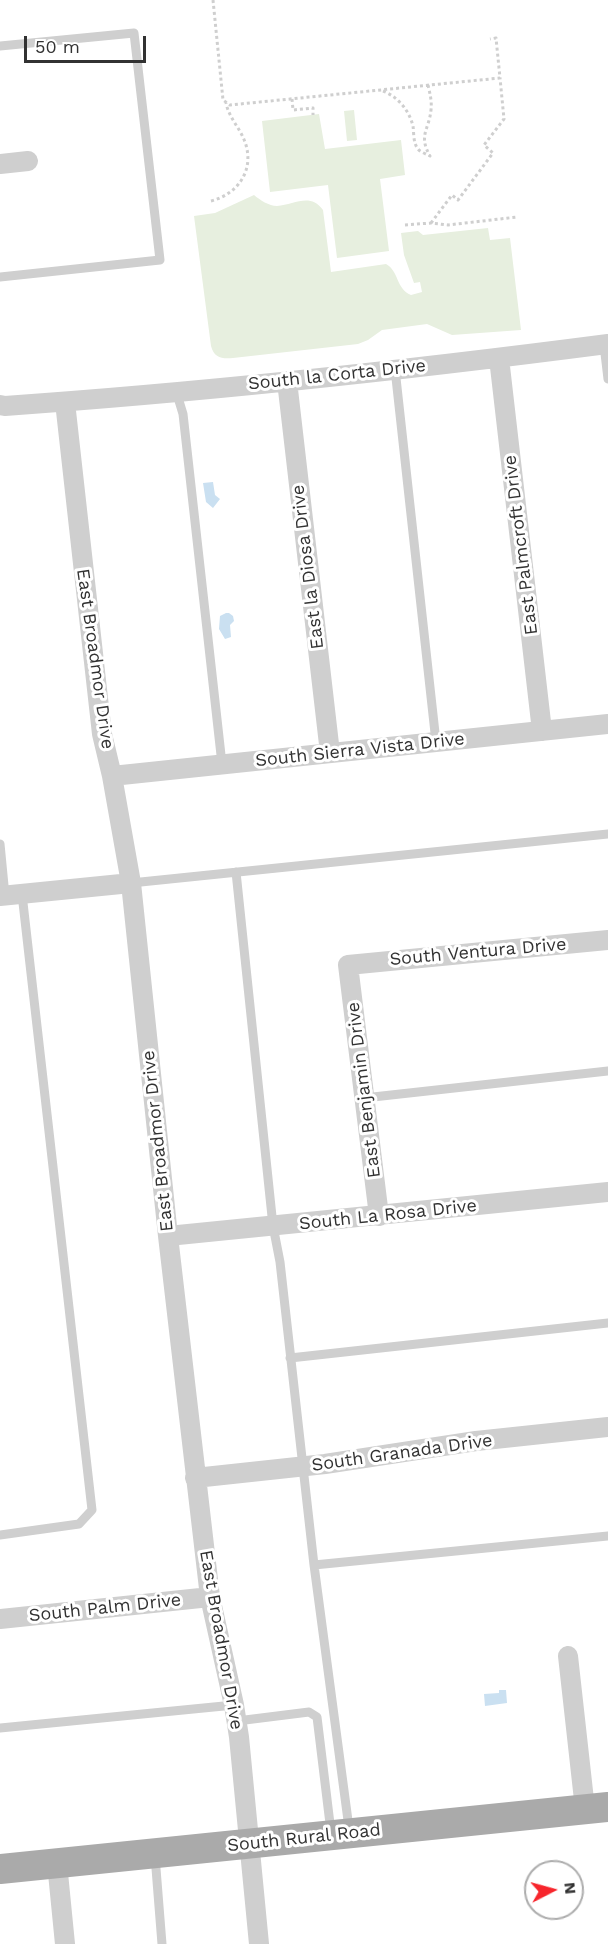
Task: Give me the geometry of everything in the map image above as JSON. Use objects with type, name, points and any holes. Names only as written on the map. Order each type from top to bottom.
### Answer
[{"type":"main road","name":"South Rural Road","points":[[0,1869],[597,1808]]},
{"type":"street","points":[[0,164],[28,161]]},
{"type":"street","name":"South la Corta Drive","points":[[65,402],[287,381],[606,344]]},
{"type":"street","name":"East Palmcroft Drive","points":[[499,358],[542,731]]},
{"type":"street","name":"East la Diosa Drive","points":[[287,381],[330,753]]},
{"type":"street","points":[[0,405],[65,402]]},
{"type":"street","name":"East Broadmor Drive","points":[[65,402],[102,734],[131,883],[168,1236],[210,1597],[236,1713],[259,1944]]},
{"type":"street","name":"South Sierra Vista Drive","points":[[112,776],[608,724]]},
{"type":"street","points":[[9,895],[131,883]]},
{"type":"street","name":"South Ventura Drive","points":[[348,965],[608,940]]},
{"type":"street","name":"East Benjamin Drive","points":[[348,965],[379,1216]]},
{"type":"street","name":"South La Rosa Drive","points":[[168,1236],[608,1192]]},
{"type":"street","name":"South Granada Drive","points":[[195,1478],[302,1467],[476,1441],[608,1427]]},
{"type":"street","name":"South Palm Drive","points":[[0,1616],[210,1597]]},
{"type":"street","points":[[568,1656],[597,1808]]},
{"type":"street","points":[[57,1863],[65,1944]]},
{"type":"lane","points":[[0,46],[134,33],[160,260],[0,276]]},
{"type":"lane","points":[[606,344],[608,379]]},
{"type":"lane","points":[[395,369],[436,742]]},
{"type":"lane","points":[[176,391],[183,414],[222,764]]},
{"type":"lane","points":[[131,883],[608,834]]},
{"type":"lane","points":[[0,844],[9,895],[92,1510],[79,1524],[0,1535]]},
{"type":"lane","points":[[236,872],[273,1226],[280,1262],[314,1565],[340,1835]]},
{"type":"lane","points":[[364,1098],[608,1071]]},
{"type":"lane","points":[[290,1358],[608,1323]]},
{"type":"lane","points":[[314,1565],[608,1536]]},
{"type":"lane","points":[[0,1728],[236,1713],[309,1712],[317,1717],[340,1835]]},
{"type":"lane","points":[[154,1853],[162,1944]]},
{"type":"path","points":[[211,201],[232,191],[242,180],[247,167],[245,142],[223,100],[213,0]]},
{"type":"path","points":[[431,223],[452,195],[458,200],[493,153],[484,145],[504,119],[496,38],[490,39]]},
{"type":"path","points":[[225,102],[230,105],[500,78]]},
{"type":"path","points":[[381,90],[393,96],[403,105],[413,125],[416,146],[430,156],[424,144],[425,130],[432,106],[428,86]]},
{"type":"path","points":[[292,99],[293,110],[313,108],[313,115]]},
{"type":"path","points":[[405,225],[431,223],[447,225],[517,217]]},
{"type":"green space","points":[[354,110],[357,140],[347,141],[344,111]]},
{"type":"green space","points":[[319,114],[325,149],[401,140],[405,175],[380,179],[389,251],[337,258],[328,185],[270,192],[262,121]]},
{"type":"green space","points":[[254,195],[274,206],[301,201],[318,205],[323,210],[331,272],[386,264],[393,271],[403,289],[411,295],[422,292],[420,282],[414,283],[404,255],[401,233],[418,231],[423,235],[488,228],[490,240],[510,238],[521,330],[452,335],[427,324],[382,330],[358,344],[233,358],[219,357],[211,346],[194,216],[215,213]]},
{"type":"water","points":[[213,482],[215,495],[220,499],[213,508],[206,502],[203,483]]},
{"type":"water","points":[[226,613],[233,616],[234,621],[230,625],[231,637],[225,639],[219,629],[220,616]]},
{"type":"water","points":[[499,1690],[506,1690],[507,1703],[485,1706],[484,1694],[499,1693]]}]
